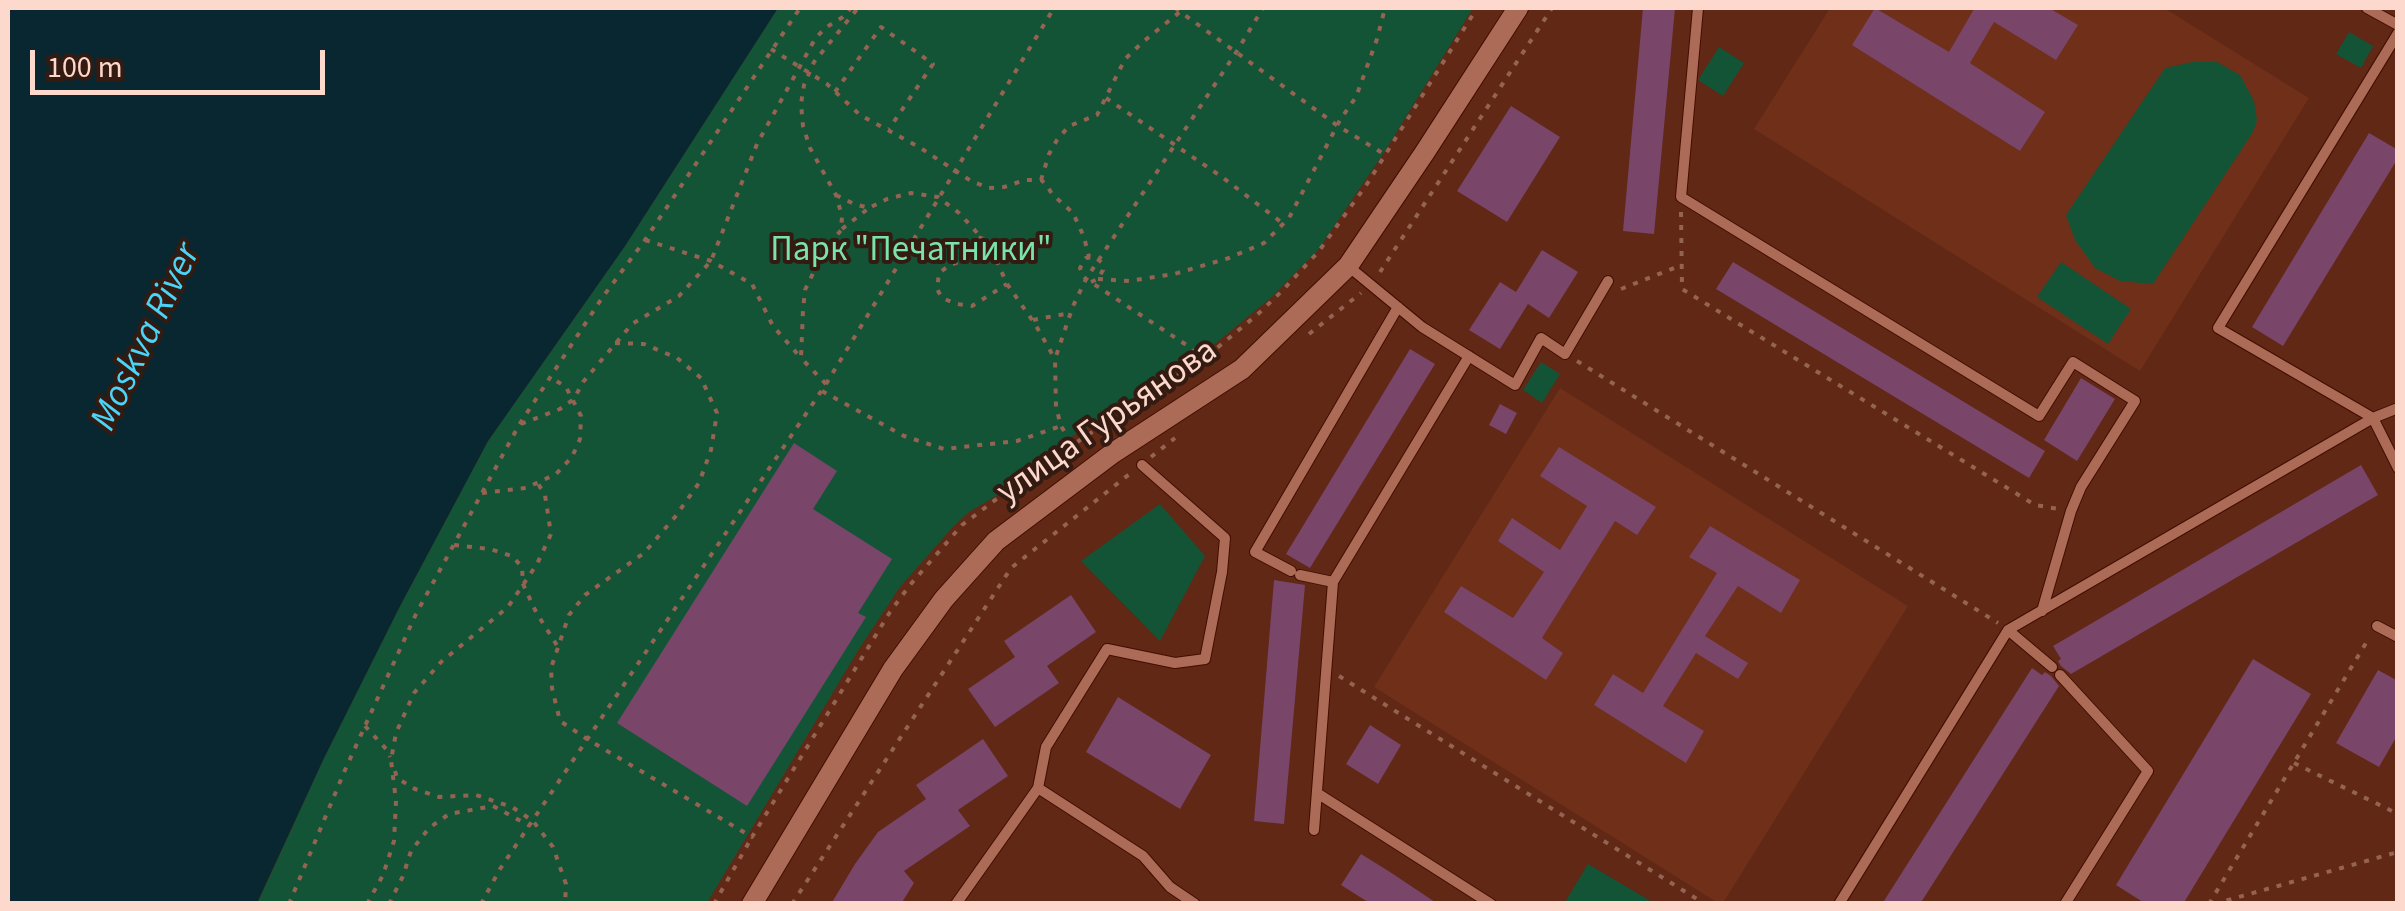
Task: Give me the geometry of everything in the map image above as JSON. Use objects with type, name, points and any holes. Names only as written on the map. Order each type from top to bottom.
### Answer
[{"type":"street","name":"улица Гурьянова","points":[[752,904],[892,670],[944,599],[996,541],[1113,453],[1242,369],[1348,266],[1518,8]]},
{"type":"lane","points":[[1698,8],[1681,197],[2039,416],[2072,362],[2135,402],[2071,511],[2042,611]]},
{"type":"lane","points":[[2367,8],[2398,25]]},
{"type":"lane","points":[[2398,33],[2218,328],[2373,418],[2398,468]]},
{"type":"lane","points":[[1348,266],[1422,327],[1515,385],[1542,338],[1565,354],[1608,281]]},
{"type":"lane","points":[[1333,582],[1295,572],[1255,552],[1398,307]]},
{"type":"lane","points":[[1314,830],[1333,582],[1469,356]]},
{"type":"lane","points":[[1839,904],[2008,630],[2373,418],[2398,408]]},
{"type":"lane","points":[[956,904],[1038,788],[1046,747],[1107,648],[1176,663],[1205,659],[1225,538],[1142,465]]},
{"type":"lane","points":[[2376,626],[2398,637]]},
{"type":"lane","points":[[2008,630],[2056,671],[2148,770],[2065,904]]},
{"type":"lane","points":[[1038,788],[1143,856],[1170,887],[1195,904]]},
{"type":"lane","points":[[1317,793],[1491,904]]},
{"type":"path","points":[[289,904],[416,614],[519,424],[800,8]]},
{"type":"path","points":[[519,424],[560,409],[574,399],[632,324],[679,296],[711,261],[756,144],[815,39],[855,8]]},
{"type":"path","points":[[841,230],[836,195],[810,148],[801,104],[808,72],[855,8]]},
{"type":"path","points":[[481,904],[500,868],[826,384],[1054,8]]},
{"type":"path","points":[[1092,280],[1098,260],[1263,8]]},
{"type":"path","points":[[1092,280],[1129,281],[1174,274],[1230,258],[1264,243],[1289,218],[1356,96],[1385,8]]},
{"type":"path","points":[[1398,134],[1477,8]]},
{"type":"path","points":[[1298,342],[1371,285],[1552,8]]},
{"type":"path","points":[[1040,180],[1056,140],[1069,126],[1097,115],[1125,59],[1179,9],[1338,126],[1386,156]]},
{"type":"path","points":[[835,92],[880,27],[922,56],[933,64],[888,130]]},
{"type":"path","points":[[772,49],[827,84],[860,115],[971,181],[988,188],[1040,180],[1072,213],[1089,258]]},
{"type":"path","points":[[1106,98],[1283,224]]},
{"type":"path","points":[[801,358],[805,290],[822,256],[841,230],[869,208],[910,193],[938,198],[959,212],[982,236],[992,248],[1007,284],[1055,358]]},
{"type":"path","points":[[836,195],[869,208]]},
{"type":"path","points":[[1681,197],[1682,289],[2035,505],[2071,511]]},
{"type":"path","points":[[982,236],[973,256],[939,273],[937,289],[942,298],[972,306],[1007,284]]},
{"type":"path","points":[[645,240],[711,261],[752,284],[773,326],[826,384]]},
{"type":"path","points":[[1069,438],[1056,407],[1055,358],[1070,313],[1092,280],[1104,270],[1098,260],[1086,258],[1080,268],[1082,276],[1092,280],[1191,348],[1217,386]]},
{"type":"path","points":[[1598,298],[1682,265]]},
{"type":"path","points":[[1033,320],[1070,313]]},
{"type":"path","points":[[616,343],[644,344],[677,358],[701,378],[716,412],[712,450],[699,482],[675,518],[644,553],[585,595],[569,614],[551,668],[552,688],[560,721],[750,835],[714,904]]},
{"type":"path","points":[[1565,354],[2008,630]]},
{"type":"path","points":[[482,493],[526,488],[556,474],[572,457],[580,439],[581,416],[566,387],[550,377]]},
{"type":"path","points":[[820,390],[904,436],[944,449],[1017,441],[1061,426]]},
{"type":"path","points":[[792,904],[1010,568],[1183,432]]},
{"type":"path","points":[[366,904],[383,875],[394,840],[392,760],[396,733],[414,693],[441,662],[508,607],[538,564],[551,534],[545,496],[536,482]]},
{"type":"path","points":[[454,544],[512,556],[522,567],[523,584],[558,648]]},
{"type":"path","points":[[2212,904],[2376,626]]},
{"type":"path","points":[[1326,668],[1706,904]]},
{"type":"path","points":[[365,726],[388,751],[396,778],[439,797],[476,795],[512,807],[532,823],[552,847],[566,884],[565,904]]},
{"type":"path","points":[[2294,763],[2398,814]]},
{"type":"path","points":[[388,904],[412,851],[429,828],[449,814],[493,806],[532,823]]},
{"type":"path","points":[[2212,904],[2398,852]]},
{"type":"shaded area","points":[[1830,8],[2164,8],[2309,98],[2140,371],[1754,129]]},
{"type":"shaded area","points":[[1560,388],[1908,606],[1723,903],[1374,687]]},
{"type":"green space","name":"Парк \"Печатники\"","points":[[778,8],[1473,8],[1318,250],[1273,296],[1204,353],[1109,417],[1069,438],[1011,487],[969,512],[900,587],[707,903],[257,904],[324,758],[488,441],[625,246]]},
{"type":"green space","points":[[2349,32],[2373,46],[2361,68],[2336,54]]},
{"type":"green space","points":[[1719,47],[1744,63],[1723,96],[1698,80]]},
{"type":"green space","points":[[2217,62],[2240,75],[2254,101],[2257,120],[2253,132],[2153,284],[2120,281],[2095,268],[2075,240],[2066,215],[2165,68]]},
{"type":"green space","points":[[2061,262],[2131,309],[2108,344],[2037,297]]},
{"type":"green space","points":[[1541,362],[1560,374],[1542,403],[1523,390]]},
{"type":"green space","points":[[1160,504],[1205,556],[1160,641],[1081,561]]},
{"type":"green space","points":[[1588,864],[1654,903],[1565,902]]},
{"type":"water","name":"Moskva River","points":[[8,8],[778,8],[625,246],[488,441],[324,758],[257,903],[8,903]]},
{"type":"building","points":[[1643,8],[1675,8],[1654,234],[1623,231]]},
{"type":"building","points":[[1875,8],[1949,52],[1974,9],[1971,8],[2049,8],[2078,25],[2056,60],[1994,22],[1970,63],[2045,112],[2020,151],[1852,45]]},
{"type":"building","points":[[1511,106],[1560,137],[1507,222],[1457,191]]},
{"type":"building","points":[[2369,133],[2398,150],[2398,158],[2283,346],[2252,327]]},
{"type":"building","points":[[1542,250],[1578,272],[1549,318],[1528,304],[1500,349],[1469,330],[1500,282],[1516,292]]},
{"type":"building","points":[[1733,262],[2045,451],[2029,478],[1716,289]]},
{"type":"building","points":[[1410,349],[1435,364],[1310,568],[1286,554]]},
{"type":"building","points":[[2081,378],[2115,399],[2077,461],[2044,440]]},
{"type":"building","points":[[1500,404],[1517,413],[1506,434],[1489,425]]},
{"type":"building","points":[[794,443],[837,471],[813,509],[892,559],[858,613],[866,617],[747,806],[617,723]]},
{"type":"building","points":[[1559,447],[1656,507],[1637,535],[1615,521],[1542,638],[1563,653],[1546,680],[1444,612],[1461,586],[1513,618],[1544,572],[1498,541],[1512,518],[1560,550],[1587,506],[1540,476]]},
{"type":"building","points":[[2361,465],[2378,495],[2071,674],[2061,666],[2053,646]]},
{"type":"building","points":[[1710,526],[1800,580],[1781,613],[1738,586],[1705,636],[1748,663],[1738,679],[1696,653],[1663,706],[1704,731],[1686,763],[1594,705],[1613,674],[1643,693],[1717,573],[1689,557]]},
{"type":"building","points":[[1274,580],[1305,585],[1284,824],[1254,821]]},
{"type":"building","points":[[1071,595],[1096,632],[1047,666],[1059,683],[995,727],[968,689],[1015,657],[1004,641]]},
{"type":"building","points":[[2253,659],[2311,694],[2183,904],[2146,904],[2116,885]]},
{"type":"building","points":[[2032,668],[2051,676],[2059,686],[1920,904],[1882,904]]},
{"type":"building","points":[[2378,670],[2398,681],[2398,734],[2379,767],[2336,743]]},
{"type":"building","points":[[1118,697],[1211,755],[1180,809],[1086,752]]},
{"type":"building","points":[[1370,725],[1401,745],[1378,784],[1346,764]]},
{"type":"building","points":[[983,739],[1008,776],[958,810],[970,826],[904,871],[914,883],[901,904],[831,904],[878,832],[926,799],[916,785]]},
{"type":"building","points":[[1361,854],[1438,904],[1371,904],[1341,885]]}]
